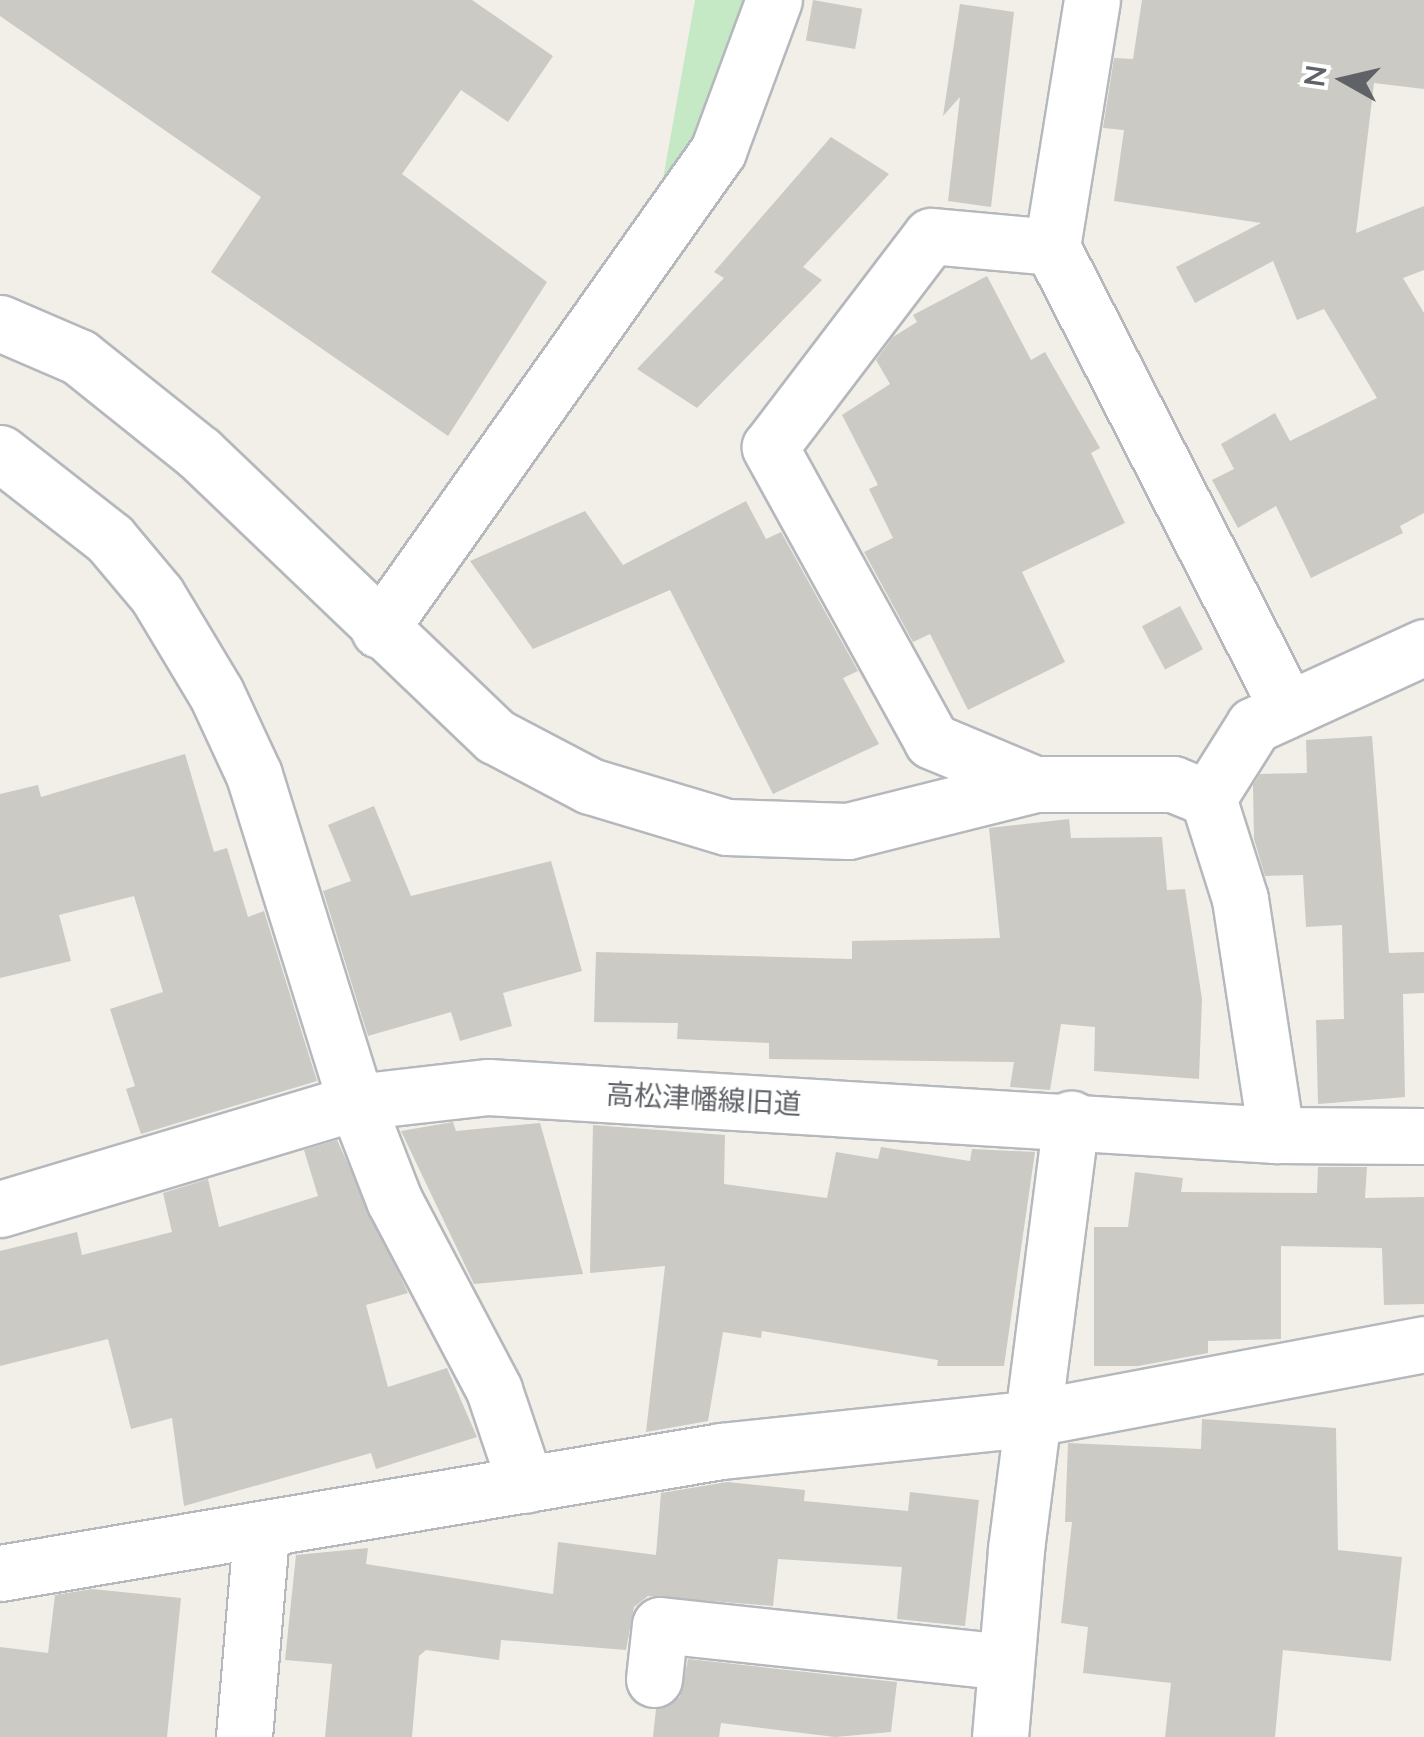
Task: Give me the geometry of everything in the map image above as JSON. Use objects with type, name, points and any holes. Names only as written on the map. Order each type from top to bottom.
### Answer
[{"type":"street","points":[[379,630],[718,151],[774,0]]},
{"type":"street","points":[[1092,0],[1052,248],[1288,709]]},
{"type":"street","points":[[1035,784],[932,741],[770,447],[931,236],[1052,248]]},
{"type":"street","points":[[0,323],[79,357],[199,453],[379,630],[495,736],[590,786],[726,827],[848,831],[1035,784],[1173,784],[1208,798]]},
{"type":"street","points":[[0,453],[110,538],[157,595],[216,693],[254,775],[356,1102],[394,1200],[494,1390],[526,1486]]},
{"type":"street","points":[[1276,1135],[1240,899],[1208,798],[1254,725],[1424,647]]},
{"type":"street","name":"高松津幡線旧道","points":[[0,1209],[356,1102],[488,1087],[1071,1119],[1276,1135],[1424,1136]]},
{"type":"street","points":[[1000,1737],[1033,1418],[1071,1119]]},
{"type":"street","points":[[0,1573],[262,1533],[721,1451],[1033,1418],[1424,1344]]},
{"type":"street","points":[[244,1737],[262,1533]]},
{"type":"street","points":[[654,1679],[660,1625],[1006,1662]]},
{"type":"green space","points":[[695,0],[755,0],[702,135],[663,179]]},
{"type":"building","points":[[0,0],[472,0],[553,56],[508,122],[461,90],[402,174],[547,282],[448,436],[211,272],[261,197],[0,16]]},
{"type":"building","points":[[813,0],[862,9],[855,49],[806,40]]},
{"type":"building","points":[[1142,0],[1424,0],[1424,89],[1374,83],[1356,233],[1424,206],[1424,270],[1403,278],[1424,313],[1424,513],[1400,526],[1403,533],[1311,578],[1276,506],[1238,528],[1212,480],[1234,469],[1221,444],[1275,413],[1290,441],[1377,398],[1324,309],[1297,320],[1273,261],[1195,303],[1176,267],[1261,223],[1114,201],[1124,130],[1103,128],[1114,58],[1133,59]]},
{"type":"building","points":[[960,4],[1014,12],[991,207],[948,201],[960,97],[943,116]]},
{"type":"building","points":[[831,137],[889,174],[803,267],[822,280],[697,408],[637,369],[724,278],[714,272]]},
{"type":"building","points":[[987,276],[1031,360],[1045,352],[1100,448],[1091,453],[1125,523],[1022,572],[1065,662],[968,710],[930,634],[913,642],[864,552],[893,538],[869,489],[878,485],[842,415],[890,384],[876,360],[893,337],[917,322],[913,315]]},
{"type":"building","points":[[746,501],[766,539],[781,532],[858,671],[843,678],[879,744],[773,794],[670,590],[533,649],[470,561],[585,511],[623,565]]},
{"type":"building","points":[[1180,606],[1203,649],[1165,669],[1142,626]]},
{"type":"building","points":[[1372,736],[1389,953],[1424,952],[1424,993],[1403,994],[1405,1097],[1318,1104],[1316,1020],[1344,1019],[1342,925],[1306,927],[1303,875],[1265,876],[1254,839],[1253,785],[1260,774],[1307,773],[1306,740]]},
{"type":"building","points":[[185,754],[214,852],[227,848],[248,917],[264,911],[317,1081],[141,1134],[126,1089],[135,1086],[110,1009],[163,992],[134,896],[59,915],[71,961],[0,978],[0,794],[38,785],[41,797]]},
{"type":"building","points":[[374,806],[411,896],[551,861],[582,971],[503,993],[512,1026],[460,1041],[451,1012],[368,1036],[323,891],[351,881],[328,825]]},
{"type":"building","points":[[1069,819],[1071,838],[1162,837],[1167,890],[1185,889],[1202,999],[1199,1079],[1094,1071],[1095,1027],[1061,1024],[1050,1090],[1010,1087],[1014,1062],[769,1059],[769,1043],[677,1039],[678,1023],[594,1022],[596,952],[852,959],[852,941],[1000,938],[989,828]]},
{"type":"building","points":[[453,1122],[456,1131],[540,1123],[583,1274],[474,1284],[401,1131]]},
{"type":"building","points":[[593,1125],[725,1135],[724,1184],[827,1198],[836,1152],[878,1159],[881,1147],[970,1161],[972,1149],[1035,1152],[1004,1366],[937,1366],[938,1360],[762,1331],[761,1338],[723,1332],[708,1421],[646,1432],[665,1266],[590,1273]]},
{"type":"building","points":[[337,1140],[408,1293],[366,1305],[388,1387],[447,1368],[477,1437],[376,1469],[371,1453],[184,1506],[172,1418],[131,1429],[108,1339],[0,1366],[0,1251],[77,1232],[82,1255],[172,1232],[163,1193],[208,1179],[219,1227],[318,1196],[304,1150]]},
{"type":"building","points":[[1318,1167],[1367,1167],[1365,1198],[1424,1197],[1424,1304],[1384,1305],[1382,1248],[1281,1246],[1281,1339],[1208,1341],[1208,1353],[1138,1366],[1094,1366],[1094,1227],[1128,1227],[1135,1172],[1183,1178],[1181,1192],[1317,1193]]},
{"type":"building","points":[[1202,1419],[1336,1428],[1338,1550],[1402,1557],[1391,1661],[1283,1650],[1275,1737],[1165,1737],[1171,1683],[1083,1673],[1088,1627],[1061,1623],[1072,1522],[1065,1522],[1068,1443],[1201,1449]]},
{"type":"building","points":[[727,1482],[805,1490],[804,1501],[908,1511],[910,1492],[979,1500],[965,1626],[897,1619],[902,1567],[778,1559],[773,1606],[648,1596],[634,1607],[626,1650],[501,1640],[499,1660],[426,1650],[419,1656],[412,1737],[325,1737],[332,1664],[285,1660],[296,1555],[368,1548],[366,1564],[553,1594],[558,1542],[656,1555],[661,1493]]},
{"type":"building","points":[[92,1589],[181,1598],[167,1737],[0,1737],[0,1647],[48,1653],[55,1595]]},
{"type":"building","points":[[688,1659],[897,1682],[891,1732],[835,1737],[721,1723],[719,1737],[653,1737],[656,1709],[680,1697]]}]
